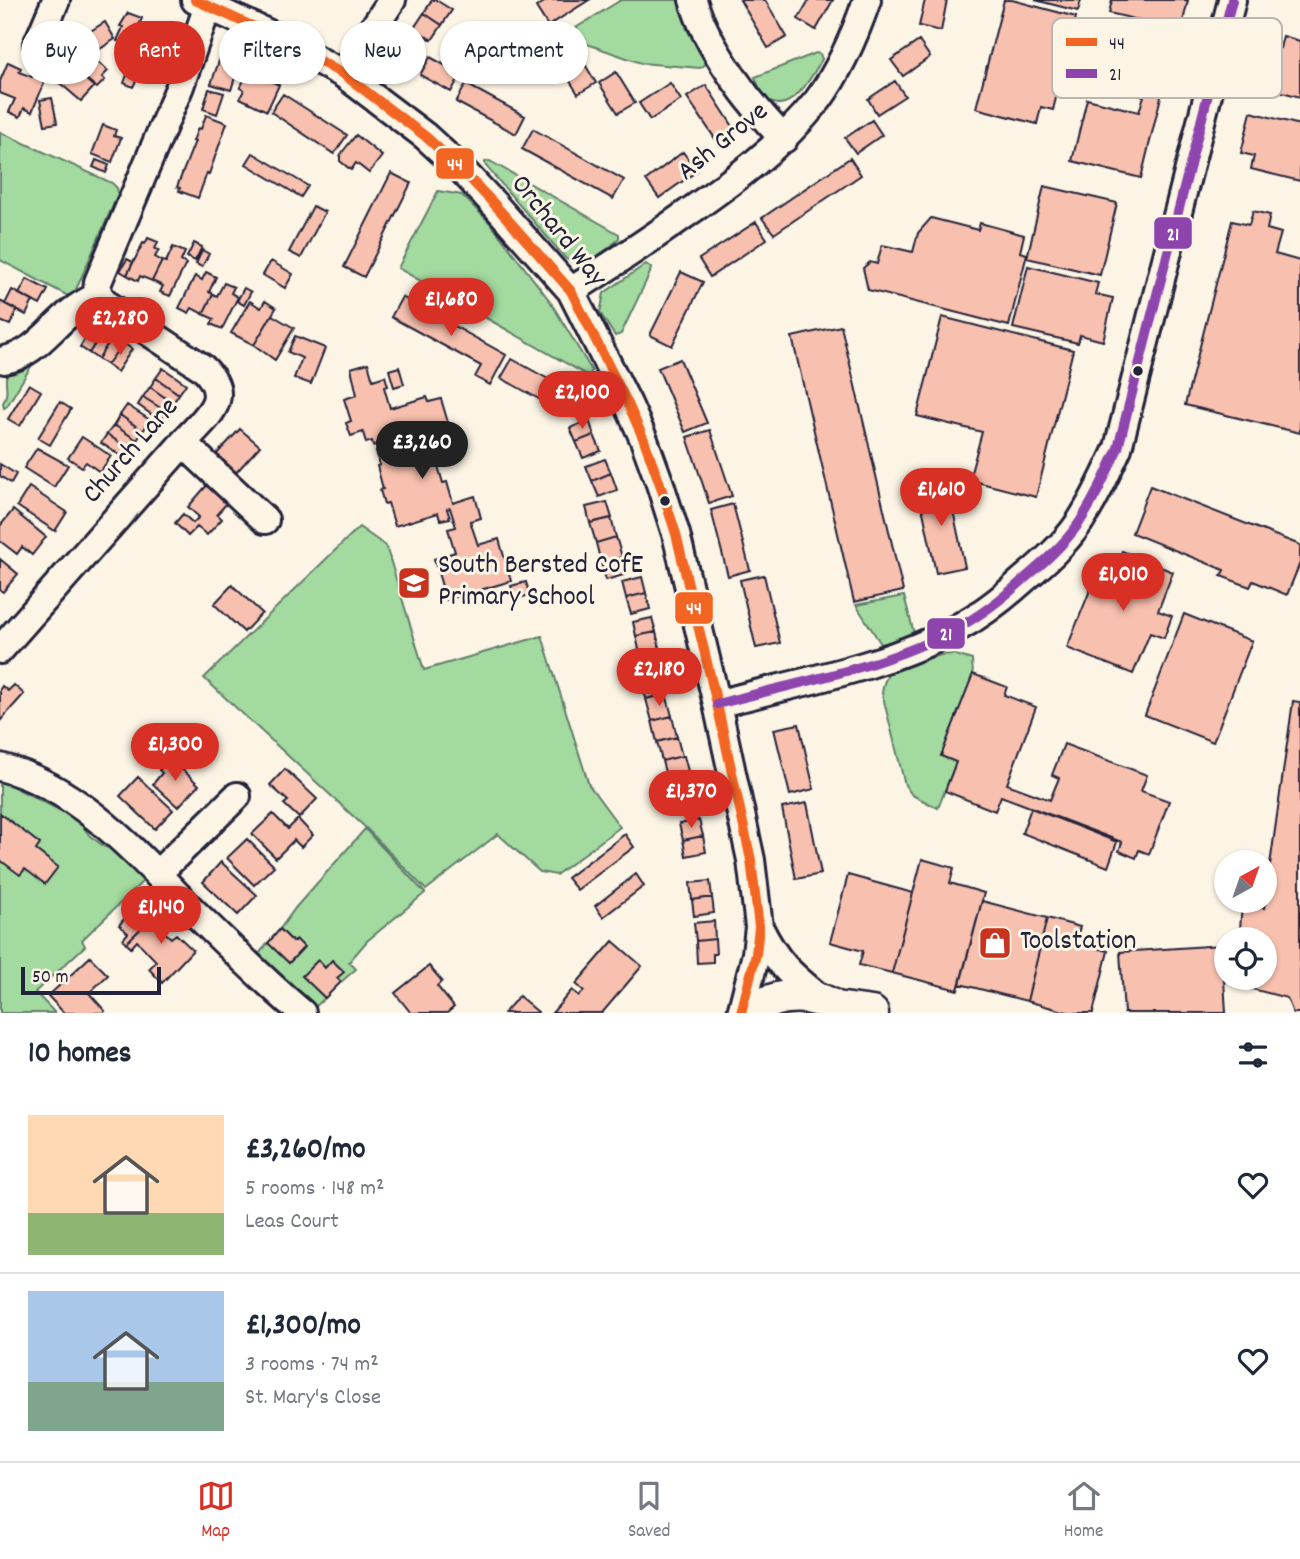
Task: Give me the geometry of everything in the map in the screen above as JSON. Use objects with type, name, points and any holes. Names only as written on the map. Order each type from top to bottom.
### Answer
[{"type":"main road","points":[[751,1013],[770,1001],[787,997],[805,997],[834,1007],[872,1013]]},
{"type":"street","points":[[47,21],[56,0]]},
{"type":"street","points":[[377,21],[391,0]]},
{"type":"street","points":[[693,0],[701,24],[722,59],[761,116],[784,139]]},
{"type":"street","name":"Ash Grove","points":[[571,291],[739,177],[784,139],[819,97],[853,41],[867,0]]},
{"type":"street","points":[[1226,18],[1231,0]]},
{"type":"street","points":[[4,360],[23,354],[41,341],[71,311],[98,295],[98,282],[175,98],[204,2]]},
{"type":"street","name":"Orchard Way","points":[[204,2],[340,72]]},
{"type":"street","name":"Orchard Way","points":[[356,84],[451,159],[571,291],[628,404],[652,462],[676,534],[751,860],[759,927]]},
{"type":"street","points":[[717,704],[874,662],[908,651],[958,628],[990,609],[1046,561],[1077,526],[1098,492],[1118,448],[1206,98]]},
{"type":"street","name":"Church Lane","points":[[0,650],[183,443],[211,410],[218,397],[218,388],[213,377],[191,359],[108,305],[98,295]]},
{"type":"street","points":[[183,443],[265,520]]},
{"type":"street","points":[[0,768],[13,770],[52,788],[99,820],[261,978],[302,1013]]},
{"type":"street","points":[[157,874],[237,796]]},
{"type":"street","points":[[759,927],[773,955],[784,969],[834,1007]]},
{"type":"street","points":[[741,1013],[756,954],[759,927]]},
{"type":"green space","points":[[621,0],[678,0],[687,29],[706,64],[700,68],[641,63],[588,44],[587,21]]},
{"type":"green space","points":[[816,53],[820,54],[822,59],[801,91],[785,103],[777,104],[767,99],[755,77]]},
{"type":"green space","points":[[0,132],[112,183],[117,188],[118,194],[75,292],[70,297],[0,260]]},
{"type":"green space","points":[[490,161],[619,234],[619,238],[595,257],[580,262],[566,259],[485,165],[485,162]]},
{"type":"green space","points":[[438,191],[462,195],[490,223],[550,301],[592,371],[590,374],[585,374],[398,268]]},
{"type":"green space","points":[[646,264],[651,268],[650,273],[621,334],[615,336],[600,313],[604,293]]},
{"type":"green space","points":[[41,350],[7,406],[4,408],[8,369]]},
{"type":"green space","points":[[359,527],[386,546],[424,670],[542,636],[589,785],[620,827],[556,875],[540,872],[498,834],[426,890],[367,829],[204,678]]},
{"type":"green space","points":[[904,596],[915,637],[881,644],[856,605]]},
{"type":"green space","points":[[953,654],[972,660],[973,674],[941,756],[956,762],[938,808],[912,795],[905,785],[882,693],[889,673],[895,668]]},
{"type":"green space","points":[[0,780],[77,819],[90,836],[105,847],[112,848],[140,872],[143,881],[82,940],[85,946],[35,992],[55,1013],[0,1013]]},
{"type":"green space","points":[[365,829],[425,893],[367,941],[349,962],[356,969],[341,982],[337,978],[344,971],[333,961],[325,968],[318,961],[303,976],[325,998],[314,1008],[257,956],[268,943],[289,963],[303,947],[296,940],[293,942],[280,929]]},
{"type":"building","points":[[432,0],[452,10],[440,24],[424,13]]},
{"type":"building","points":[[548,0],[589,0],[556,21],[545,21],[536,7]]},
{"type":"building","points":[[740,0],[765,0],[787,37],[768,48]]},
{"type":"building","points":[[809,0],[833,0],[816,30],[798,19]]},
{"type":"building","points":[[925,0],[947,0],[941,31],[919,26]]},
{"type":"building","points":[[1004,0],[1076,17],[1052,18],[1052,98],[1056,98],[1053,110],[1041,107],[1037,124],[976,108]]},
{"type":"building","points":[[1035,0],[1081,0],[1078,11]]},
{"type":"building","points":[[1112,0],[1188,0],[1184,18],[1130,18],[1109,13]]},
{"type":"building","points":[[128,13],[142,18],[141,21],[123,21]]},
{"type":"building","points":[[424,13],[440,24],[432,40],[426,36],[426,21],[419,21]]},
{"type":"building","points":[[105,22],[114,40],[100,49],[100,25]]},
{"type":"building","points":[[1283,36],[1300,41],[1300,97],[1282,92]]},
{"type":"building","points":[[919,41],[930,57],[903,76],[891,60]]},
{"type":"building","points":[[430,57],[440,62],[440,84],[455,84],[451,92],[426,78],[426,64]]},
{"type":"building","points":[[219,61],[219,84],[233,84],[231,90],[211,84]]},
{"type":"building","points":[[8,62],[21,68],[21,84],[44,84],[32,112],[24,108],[20,117],[9,112],[15,99],[0,93],[0,81]]},
{"type":"building","points":[[100,64],[108,71],[102,77],[105,80],[97,88],[92,84],[100,84]]},
{"type":"building","points":[[588,70],[596,83],[578,94],[572,84],[588,84]]},
{"type":"building","points":[[616,72],[635,103],[618,113],[599,83]]},
{"type":"building","points":[[895,81],[905,96],[877,114],[868,99]]},
{"type":"building","points":[[670,83],[681,100],[650,120],[639,103]]},
{"type":"building","points":[[61,84],[91,84],[94,87],[81,101]]},
{"type":"building","points":[[242,84],[279,85],[267,111],[240,98],[244,90],[240,88]]},
{"type":"building","points":[[466,84],[525,116],[516,134],[456,102]]},
{"type":"building","points":[[706,85],[736,131],[718,143],[687,97]]},
{"type":"building","points":[[209,89],[224,93],[217,114],[203,109]]},
{"type":"building","points":[[283,94],[347,135],[334,154],[271,112]]},
{"type":"building","points":[[52,98],[57,123],[45,125],[40,100]]},
{"type":"building","points":[[1143,98],[1161,98],[1141,178],[1072,161],[1087,99],[1139,112]]},
{"type":"building","points":[[1251,112],[1300,125],[1300,181],[1251,169],[1254,156],[1241,153]]},
{"type":"building","points":[[206,115],[227,123],[198,198],[179,191],[180,188],[177,187],[198,128],[201,129]]},
{"type":"building","points":[[872,120],[882,135],[856,153],[845,138]]},
{"type":"building","points":[[103,125],[116,130],[114,136],[121,138],[112,162],[92,154]]},
{"type":"building","points":[[533,129],[624,180],[613,199],[522,149]]},
{"type":"building","points":[[356,135],[382,156],[369,173],[356,163],[351,170],[340,161],[340,155]]},
{"type":"building","points":[[683,152],[697,171],[659,198],[646,180]]},
{"type":"building","points":[[253,153],[308,186],[301,197],[246,164]]},
{"type":"building","points":[[850,158],[861,175],[774,234],[762,218]]},
{"type":"building","points":[[96,160],[109,165],[106,173],[93,167]]},
{"type":"building","points":[[391,173],[411,183],[364,277],[344,267]]},
{"type":"building","points":[[1044,186],[1117,203],[1100,275],[1027,258]]},
{"type":"building","points":[[313,206],[325,212],[301,258],[289,252]]},
{"type":"building","points":[[1253,211],[1270,215],[1267,229],[1281,233],[1275,254],[1300,261],[1300,433],[1185,405],[1232,221],[1249,225]]},
{"type":"building","points":[[931,218],[978,230],[980,223],[1024,235],[1020,252],[1027,254],[1009,326],[868,290],[863,268],[870,262],[877,264],[882,245],[913,252],[918,233]]},
{"type":"building","points":[[756,222],[767,239],[710,277],[699,259]]},
{"type":"building","points":[[148,238],[158,242],[155,249],[159,250],[155,257],[162,261],[152,281],[140,276],[138,281],[127,275]]},
{"type":"building","points":[[194,243],[202,247],[195,261],[187,257]]},
{"type":"building","points":[[173,247],[185,252],[181,261],[186,264],[170,296],[160,292],[163,286],[152,281]]},
{"type":"building","points":[[202,250],[209,254],[202,267],[196,264]]},
{"type":"building","points":[[127,259],[133,262],[127,275],[120,271]]},
{"type":"building","points":[[271,261],[293,274],[285,288],[263,275]]},
{"type":"building","points":[[1028,266],[1098,283],[1095,294],[1113,298],[1103,341],[1080,335],[1078,343],[1013,328]]},
{"type":"building","points":[[206,272],[216,277],[209,292],[213,294],[203,314],[192,308],[189,313],[179,308],[195,276],[202,280]]},
{"type":"building","points":[[681,272],[703,282],[672,346],[650,335]]},
{"type":"building","points":[[27,279],[48,290],[40,305],[19,294]]},
{"type":"building","points":[[224,283],[234,287],[231,293],[238,297],[222,329],[211,324],[214,319],[203,314],[213,294],[217,296]]},
{"type":"building","points":[[244,288],[251,292],[244,305],[237,301]]},
{"type":"building","points":[[12,290],[33,301],[26,315],[5,304]]},
{"type":"building","points":[[402,297],[506,355],[490,385],[475,377],[481,366],[391,317]]},
{"type":"building","points":[[0,301],[17,310],[10,325],[0,321]]},
{"type":"building","points":[[250,301],[261,308],[265,301],[276,308],[254,345],[231,333]]},
{"type":"building","points":[[272,315],[294,328],[275,360],[254,345]]},
{"type":"building","points":[[942,317],[1073,350],[1036,497],[969,480],[982,432],[917,416]]},
{"type":"building","points":[[94,324],[104,330],[89,353],[80,347]]},
{"type":"building","points":[[841,326],[903,591],[854,602],[792,337]]},
{"type":"building","points":[[104,330],[113,336],[98,359],[89,353]]},
{"type":"building","points":[[113,336],[123,343],[107,365],[98,359]]},
{"type":"building","points":[[295,336],[325,348],[311,384],[294,378],[302,358],[288,352]]},
{"type":"building","points":[[123,343],[132,349],[117,372],[107,365]]},
{"type":"building","points":[[512,359],[577,395],[566,414],[501,378]]},
{"type":"building","points":[[680,359],[707,423],[685,432],[658,368]]},
{"type":"building","points":[[368,363],[373,380],[385,376],[388,386],[384,387],[390,408],[427,397],[429,402],[441,399],[449,426],[434,431],[440,447],[433,449],[443,483],[447,482],[453,503],[475,496],[481,518],[470,521],[478,545],[499,539],[511,581],[446,600],[434,559],[455,552],[448,529],[456,527],[450,508],[447,509],[450,518],[440,520],[438,513],[395,526],[388,503],[384,504],[380,490],[383,489],[377,466],[380,465],[376,451],[380,450],[378,444],[373,446],[372,441],[366,443],[363,432],[351,436],[346,423],[351,421],[344,399],[357,395],[351,368]]},
{"type":"building","points":[[399,367],[404,384],[394,387],[389,370]]},
{"type":"building","points":[[163,368],[186,384],[179,394],[156,378]]},
{"type":"building","points":[[156,378],[179,394],[173,403],[150,387]]},
{"type":"building","points":[[29,384],[41,391],[20,426],[8,419]]},
{"type":"building","points":[[150,387],[173,403],[167,412],[143,397]]},
{"type":"building","points":[[143,397],[167,412],[161,421],[138,405]]},
{"type":"building","points":[[60,402],[71,409],[50,445],[38,438]]},
{"type":"building","points":[[127,405],[150,420],[143,431],[120,415]]},
{"type":"building","points":[[120,415],[143,431],[137,440],[114,425]]},
{"type":"building","points":[[589,420],[594,435],[576,442],[570,428]]},
{"type":"building","points":[[114,425],[137,440],[130,450],[107,434]]},
{"type":"building","points":[[240,429],[260,446],[233,476],[213,458]]},
{"type":"building","points":[[710,430],[732,496],[709,503],[687,437]]},
{"type":"building","points":[[107,434],[130,450],[125,458],[101,443]]},
{"type":"building","points":[[594,435],[601,451],[583,458],[576,442]]},
{"type":"building","points":[[82,437],[111,456],[100,472],[86,462],[82,467],[68,458]]},
{"type":"building","points":[[37,448],[68,465],[54,487],[24,468]]},
{"type":"building","points":[[605,459],[611,473],[592,481],[586,466]]},
{"type":"building","points":[[0,464],[16,474],[11,483],[0,476]]},
{"type":"building","points":[[611,473],[617,490],[599,497],[592,481]]},
{"type":"building","points":[[947,482],[965,567],[936,573],[918,488]]},
{"type":"building","points":[[208,484],[228,502],[217,514],[222,519],[207,535],[197,527],[188,536],[175,523],[183,514],[193,523],[199,517],[188,507]]},
{"type":"building","points":[[1150,486],[1300,545],[1300,563],[1287,595],[1253,581],[1250,587],[1221,576],[1224,570],[1132,533]]},
{"type":"building","points":[[29,487],[67,512],[55,531],[17,506]]},
{"type":"building","points":[[607,502],[612,518],[590,523],[586,507]]},
{"type":"building","points":[[733,504],[750,570],[728,576],[711,510]]},
{"type":"building","points":[[13,510],[46,537],[32,555],[22,547],[17,554],[0,541],[0,526]]},
{"type":"building","points":[[611,518],[616,537],[596,543],[590,523]]},
{"type":"building","points":[[616,537],[622,557],[601,563],[596,543]]},
{"type":"building","points":[[1122,551],[1173,572],[1158,611],[1172,616],[1164,638],[1150,633],[1133,674],[1067,648],[1098,570],[1112,576]]},
{"type":"building","points":[[623,557],[627,574],[606,580],[601,563]]},
{"type":"building","points":[[0,559],[18,574],[3,592],[0,590]]},
{"type":"building","points":[[764,575],[780,643],[756,648],[740,580]]},
{"type":"building","points":[[642,577],[646,593],[626,598],[622,582]]},
{"type":"building","points":[[526,582],[530,595],[515,599],[511,586]]},
{"type":"building","points":[[232,585],[262,613],[244,632],[214,604]]},
{"type":"building","points":[[646,593],[650,609],[631,614],[626,598]]},
{"type":"building","points":[[1184,614],[1252,641],[1213,742],[1145,715]]},
{"type":"building","points":[[652,618],[656,632],[636,636],[633,622]]},
{"type":"building","points":[[656,632],[660,649],[640,654],[636,636]]},
{"type":"building","points":[[660,656],[664,671],[641,677],[637,662]]},
{"type":"building","points":[[661,672],[666,694],[646,699],[641,677]]},
{"type":"building","points":[[973,674],[1007,687],[1004,695],[1036,707],[1007,784],[1050,800],[1059,778],[1052,775],[1064,744],[1147,775],[1141,791],[1169,801],[1149,854],[1139,850],[1136,858],[1119,851],[1122,842],[1001,796],[995,811],[945,791],[956,762],[941,756]]},
{"type":"building","points":[[14,685],[24,694],[0,721],[0,689],[2,686],[8,691]]},
{"type":"building","points":[[666,694],[672,716],[652,721],[646,699]]},
{"type":"building","points":[[1293,701],[1300,702],[1300,1013],[1293,1013],[1287,998],[1256,990],[1277,990],[1277,927],[1240,927],[1241,914],[1278,914],[1278,850],[1272,850]]},
{"type":"building","points":[[672,716],[677,737],[657,742],[652,721]]},
{"type":"building","points":[[799,724],[814,789],[790,795],[774,729]]},
{"type":"building","points":[[677,737],[682,756],[662,761],[657,742]]},
{"type":"building","points":[[684,756],[688,771],[666,776],[662,761]]},
{"type":"building","points":[[170,758],[199,785],[178,807],[153,784],[162,773],[159,770]]},
{"type":"building","points":[[285,769],[317,799],[299,818],[284,804],[288,801],[270,785]]},
{"type":"building","points":[[138,777],[173,810],[155,829],[120,796]]},
{"type":"building","points":[[690,779],[694,796],[674,801],[670,784]]},
{"type":"building","points":[[694,796],[697,811],[678,816],[674,801]]},
{"type":"building","points":[[807,803],[821,874],[796,879],[782,808]]},
{"type":"building","points":[[1031,808],[1117,842],[1108,867],[1022,833]]},
{"type":"building","points":[[0,813],[40,844],[36,850],[58,867],[45,884],[25,869],[20,875],[0,860]]},
{"type":"building","points":[[273,814],[288,829],[298,819],[313,835],[301,847],[294,840],[276,858],[252,834]]},
{"type":"building","points":[[699,820],[703,836],[683,840],[679,824]]},
{"type":"building","points":[[625,834],[634,847],[577,890],[567,878]]},
{"type":"building","points":[[703,836],[706,852],[686,856],[683,840]]},
{"type":"building","points":[[247,839],[274,866],[254,885],[227,858]]},
{"type":"building","points":[[922,859],[954,868],[950,883],[984,893],[958,990],[892,973]]},
{"type":"building","points":[[221,862],[257,895],[238,915],[203,882]]},
{"type":"building","points":[[636,874],[644,886],[603,917],[595,906]]},
{"type":"building","points":[[848,875],[913,893],[892,973],[859,965],[863,951],[830,942]]},
{"type":"building","points":[[710,881],[712,897],[692,900],[690,883]]},
{"type":"building","points":[[712,897],[714,913],[694,916],[692,900]]},
{"type":"building","points":[[982,901],[1047,918],[1027,1001],[960,984]]},
{"type":"building","points":[[141,906],[153,917],[126,943],[123,939],[128,933],[119,925]]},
{"type":"building","points":[[162,908],[170,915],[159,927],[171,938],[176,934],[193,950],[162,983],[149,969],[156,961],[137,941],[131,948],[126,943]]},
{"type":"building","points":[[1047,918],[1080,927],[1075,943],[1108,951],[1093,1013],[1070,1013],[1027,1001]]},
{"type":"building","points":[[714,921],[715,939],[696,941],[694,923]]},
{"type":"building","points":[[280,929],[293,942],[296,939],[304,947],[289,963],[268,943]]},
{"type":"building","points":[[715,939],[716,954],[713,954],[713,962],[697,963],[696,941]]},
{"type":"building","points":[[613,941],[642,966],[602,1013],[552,1013],[572,990],[579,996],[584,991],[576,984]]},
{"type":"building","points":[[1214,946],[1214,990],[1225,990],[1226,1013],[1124,1013],[1120,952]]},
{"type":"building","points":[[90,957],[108,975],[89,993],[105,1011],[64,1013],[48,996]]},
{"type":"building","points":[[318,960],[325,968],[332,960],[344,972],[337,978],[341,982],[325,998],[302,976]]},
{"type":"building","points":[[429,966],[442,981],[437,986],[454,1007],[447,1013],[411,1013],[395,993]]},
{"type":"building","points":[[519,996],[538,1012],[504,1013]]},
{"type":"transit line","name":"44","points":[[195,0],[274,36],[343,74],[425,136],[495,205],[571,291],[628,404],[660,484],[676,534],[717,704],[751,860],[759,927],[756,954],[741,1013]]},
{"type":"transit line","name":"21","points":[[1227,18],[1232,0]]},
{"type":"transit line","name":"21","points":[[717,704],[841,673],[931,641],[985,611],[1046,560],[1073,531],[1095,496],[1118,448],[1207,98]]},
{"type":"place","name":"South Bersted CofE Primary School","points":[[414,583]]},
{"type":"place","name":"Toolstation","points":[[995,943]]}]
